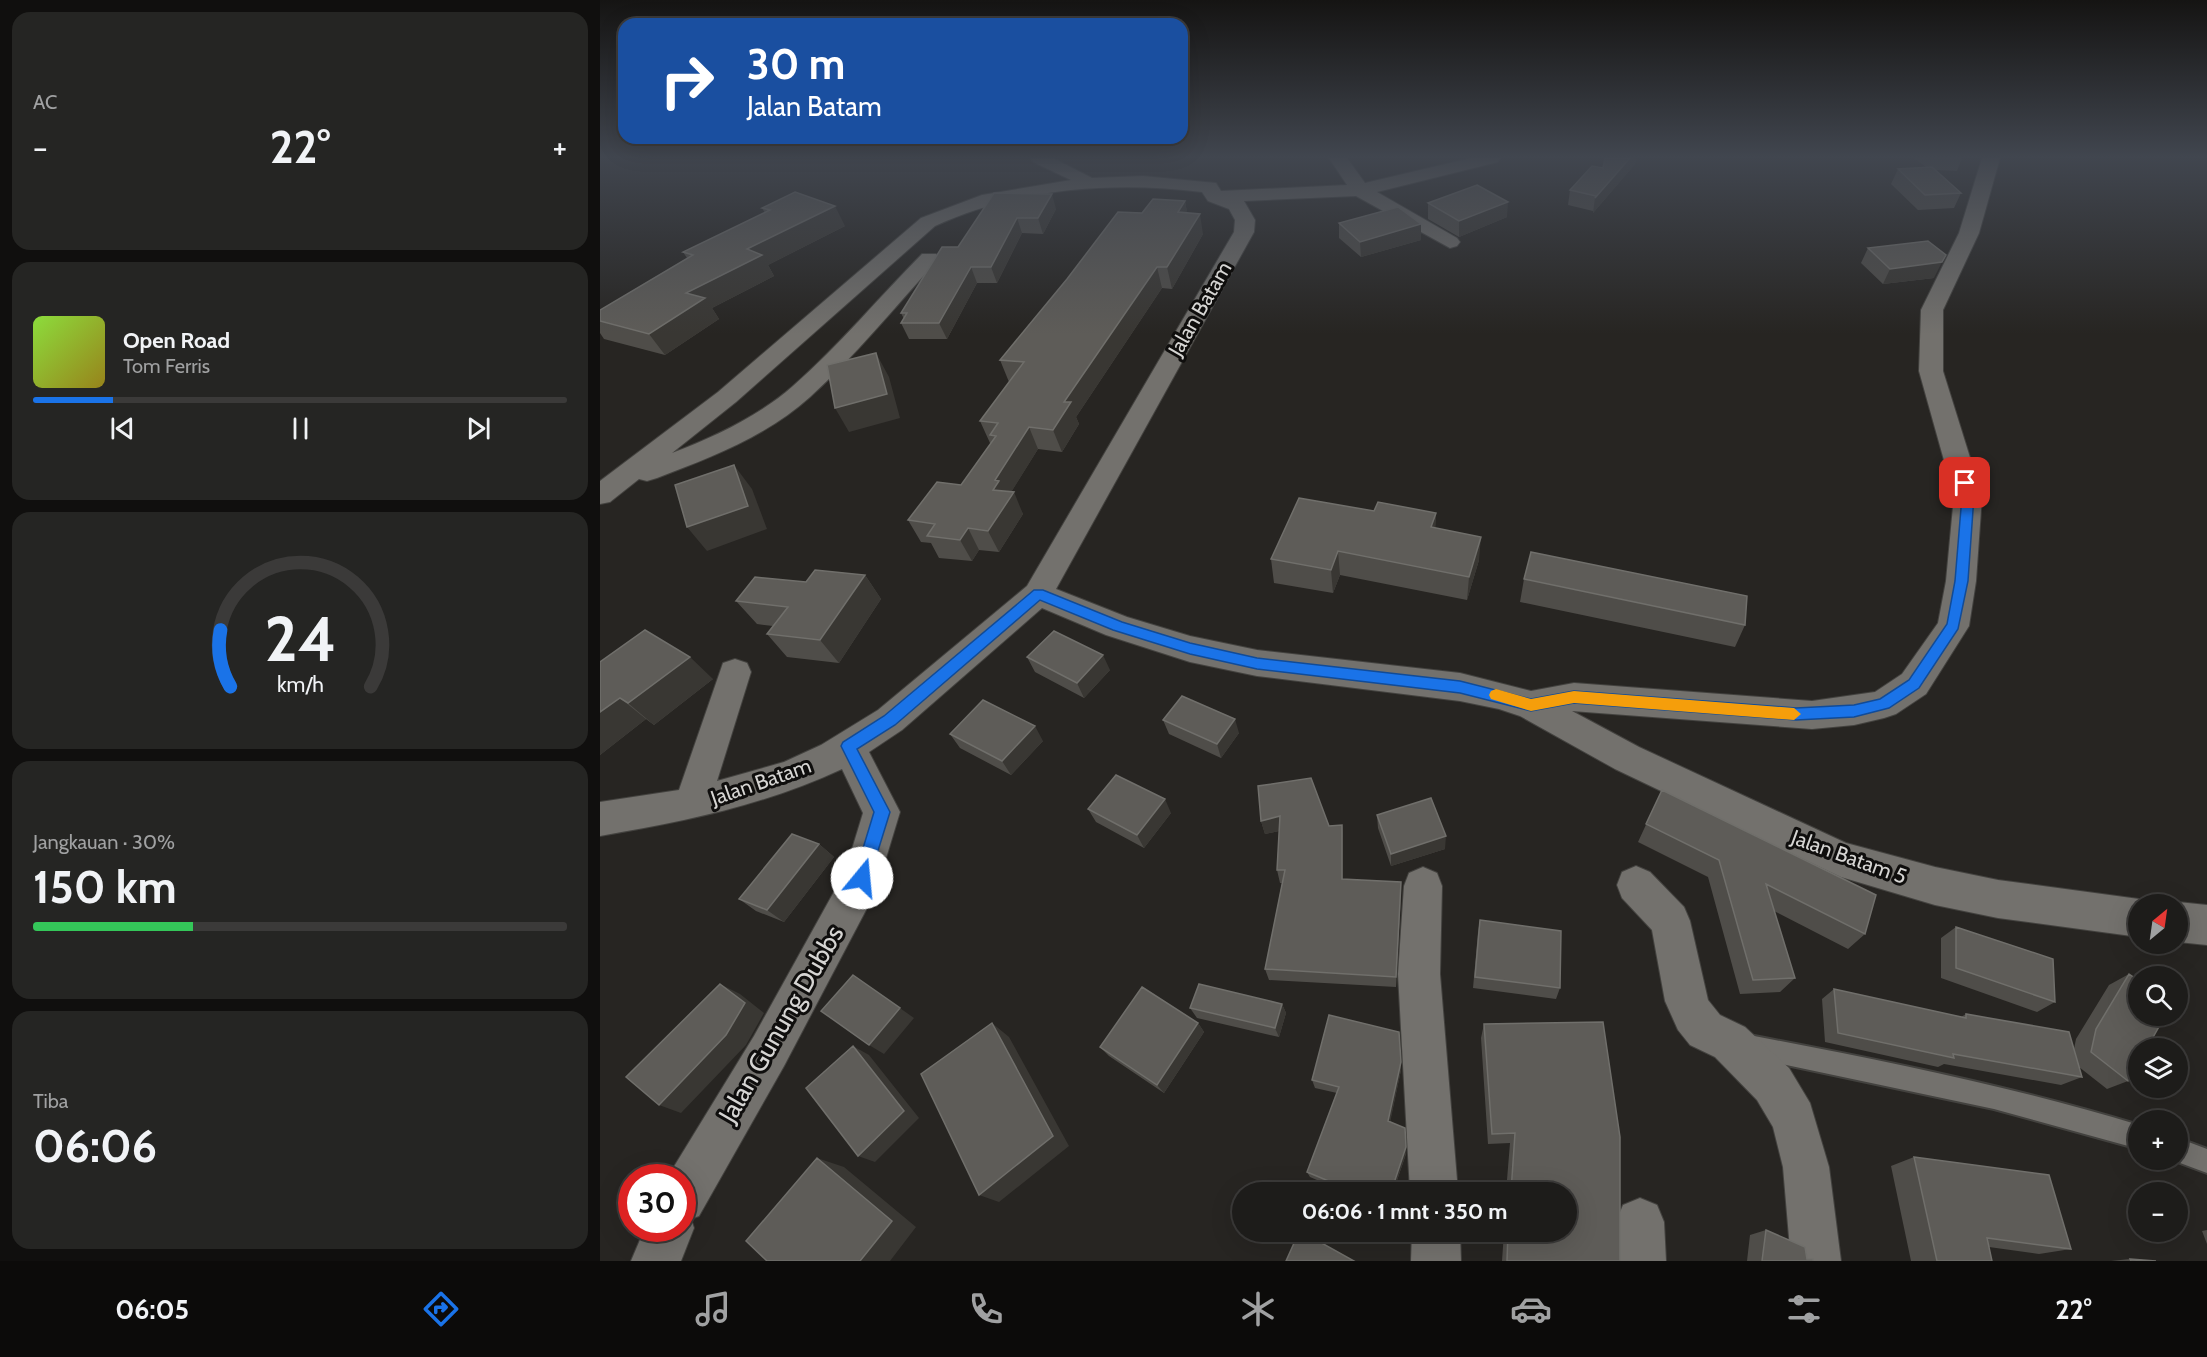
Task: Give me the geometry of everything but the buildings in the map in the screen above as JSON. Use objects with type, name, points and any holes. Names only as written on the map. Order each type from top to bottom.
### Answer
[{"type":"street","name":"Jalan Batam","points":[[600,495],[623,480],[789,344],[928,222],[937,217]]},
{"type":"street","name":"Jalan Batam","points":[[600,819],[692,804],[755,788],[796,773],[848,746],[890,720],[1038,594],[1244,232],[1244,217]]},
{"type":"street","points":[[1406,217],[1450,242]]},
{"type":"street","points":[[1038,594],[1118,626],[1190,649],[1257,663],[1460,687],[1531,705],[1574,697],[1812,715],[1854,711],[1884,704],[1914,684],[1953,626],[1958,610],[1968,496],[1930,371],[1932,310],[1969,233],[1974,217]]},
{"type":"street","points":[[623,480],[712,447],[769,415],[801,392],[929,258]]},
{"type":"street","points":[[692,804],[735,672]]},
{"type":"street","name":"Jalan Batam 5","points":[[1531,705],[1713,800],[1841,859],[1899,878],[1966,892],[2095,914],[2128,917]]},
{"type":"street","name":"Jalan Gunung Dubbs","points":[[696,1172],[769,1051],[862,878],[882,812],[848,746]]},
{"type":"street","points":[[1636,885],[1670,921],[1686,1001],[1693,1015],[1705,1030],[1730,1042],[1773,1084],[1794,1119],[1806,1167],[1816,1261]]},
{"type":"street","points":[[1423,886],[1419,974],[1433,1182]]},
{"type":"street","points":[[2188,923],[2207,925]]},
{"type":"street","points":[[656,1261],[664,1242]]},
{"type":"street","points":[[1436,1242],[1436,1261]]},
{"type":"lane","points":[[1730,1042],[1965,1089],[2064,1113],[2128,1133]]},
{"type":"lane","points":[[2188,1154],[2207,1161]]},
{"type":"slow traffic","points":[[1496,695],[1531,705],[1574,697],[1794,714]]},
{"type":"route","points":[[862,878],[882,812],[848,746],[890,720],[1038,594],[1118,626],[1190,649],[1257,663],[1460,687],[1499,695],[1531,705],[1574,697],[1812,715],[1854,711],[1884,704],[1914,684],[1953,626],[1958,610],[1961,581],[1968,496],[1965,483]]}]
